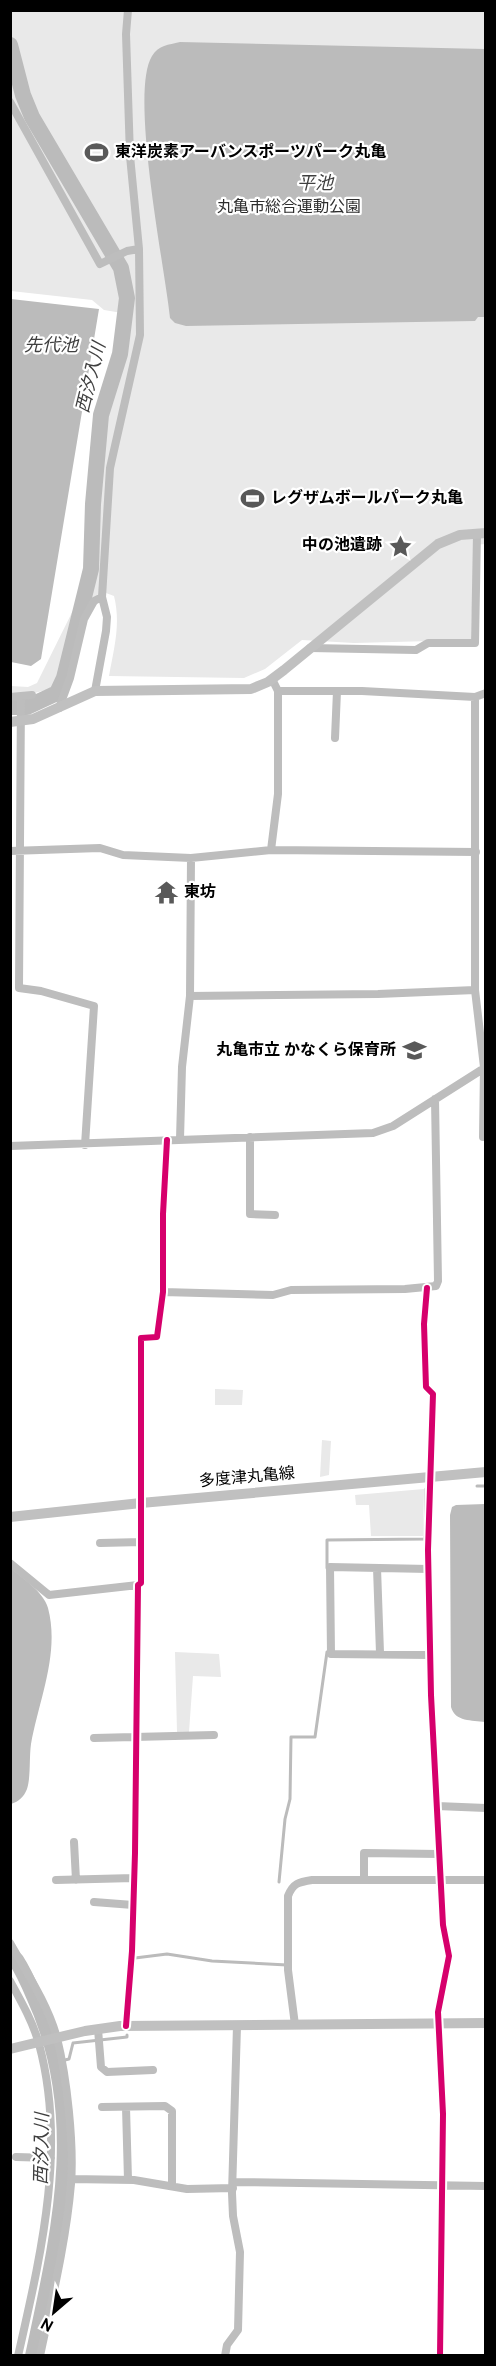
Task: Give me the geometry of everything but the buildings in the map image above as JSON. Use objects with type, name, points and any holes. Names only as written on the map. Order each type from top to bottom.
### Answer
[{"type":"street","points":[[95,691],[106,631],[107,616],[102,597],[110,468],[140,335],[139,249],[130,156],[126,34],[128,10]]},
{"type":"street","points":[[10,102],[100,264],[127,251],[139,249]]},
{"type":"street","points":[[17,719],[59,709],[95,691],[250,689],[272,679],[438,543],[460,535],[481,534],[475,643],[428,643],[416,650],[354,651],[348,648],[310,648]]},
{"type":"street","points":[[59,709],[70,678],[84,619],[94,601],[102,597]]},
{"type":"street","points":[[271,850],[278,794],[278,691],[272,679]]},
{"type":"street","points":[[278,691],[475,697],[486,693]]},
{"type":"street","points":[[335,738],[337,691]]},
{"type":"street","points":[[10,697],[32,695]]},
{"type":"street","points":[[21,696],[17,719],[20,851],[15,961],[19,988],[42,991],[94,1006],[85,1145]]},
{"type":"street","points":[[475,697],[476,990],[485,1067],[483,1137]]},
{"type":"street","points":[[10,851],[100,848],[123,855],[191,858],[271,850],[476,852]]},
{"type":"street","points":[[180,1139],[182,1068],[190,996],[191,858]]},
{"type":"street","points":[[190,996],[378,994],[476,990]]},
{"type":"street","points":[[10,1146],[373,1133],[393,1126],[485,1067]]},
{"type":"street","points":[[163,1292],[273,1295],[291,1290],[436,1286],[438,1281],[435,1099]]},
{"type":"street","points":[[250,1137],[250,1214],[275,1215]]},
{"type":"street","points":[[126,2026],[134,1878],[138,1586],[141,1583],[142,1542],[141,1338],[157,1337],[163,1292],[163,1214],[167,1140]]},
{"type":"street","points":[[427,1288],[424,1324],[426,1387],[433,1394],[430,1476],[430,1655],[443,1925],[449,1956],[438,2012],[443,2114],[440,2355]]},
{"type":"street","name":"多度津丸亀線","points":[[10,1517],[486,1472]]},
{"type":"street","points":[[100,1543],[142,1542]]},
{"type":"street","points":[[10,1563],[49,1595],[138,1586]]},
{"type":"street","points":[[429,1569],[330,1567],[331,1654],[430,1655]]},
{"type":"street","points":[[377,1568],[380,1653]]},
{"type":"street","points":[[94,1738],[214,1736]]},
{"type":"street","points":[[437,1806],[486,1808]]},
{"type":"street","points":[[74,1842],[76,1880]]},
{"type":"street","points":[[364,1880],[364,1853],[440,1854]]},
{"type":"street","points":[[56,1880],[134,1878]]},
{"type":"street","points":[[295,2025],[288,1970],[288,1896],[291,1887],[297,1882],[312,1880],[486,1880]]},
{"type":"street","points":[[94,1902],[133,1905]]},
{"type":"street","points":[[10,1943],[45,2008],[56,2037],[68,2109],[71,2179],[56,2279],[40,2355]]},
{"type":"street","points":[[10,1981],[38,2042],[47,2078],[51,2124],[51,2158],[44,2234],[18,2355]]},
{"type":"street","points":[[10,2049],[56,2037],[98,2036],[126,2026],[486,2023]]},
{"type":"street","points":[[225,2355],[227,2345],[237,2330],[240,2252],[233,2216],[237,2026]]},
{"type":"street","points":[[98,2036],[101,2067],[107,2072],[153,2070]]},
{"type":"street","points":[[102,2107],[165,2106],[172,2111],[172,2186]]},
{"type":"street","points":[[126,2107],[128,2180]]},
{"type":"street","points":[[16,2157],[51,2158]]},
{"type":"street","points":[[71,2179],[128,2180],[187,2189],[233,2185],[486,2186]]},
{"type":"green space","name":"丸亀市総合運動公園","points":[[11,11],[485,11],[486,544],[474,545],[471,640],[354,643],[302,640],[265,669],[244,678],[109,676],[117,616],[114,596],[106,593],[89,614],[71,684],[26,695],[11,696],[11,686],[28,687],[37,683],[91,574],[106,415],[112,394],[122,313],[104,310],[92,300],[11,291]]},
{"type":"green space","points":[[215,1389],[243,1390],[242,1405],[215,1405]]},
{"type":"green space","points":[[322,1440],[331,1441],[329,1475],[320,1477]]},
{"type":"green space","points":[[424,1489],[423,1536],[371,1536],[369,1505],[356,1505],[355,1495]]},
{"type":"green space","points":[[175,1652],[219,1654],[221,1677],[193,1676],[189,1732],[177,1732]]},
{"type":"water","name":"平池","points":[[180,42],[485,49],[485,317],[478,317],[475,321],[186,326],[175,323],[170,318],[150,182],[144,106],[146,76],[152,56],[161,48]]},
{"type":"water","name":"先代池","points":[[11,299],[99,309],[41,659],[31,666],[11,662]]},
{"type":"water","points":[[486,1504],[485,1722],[460,1718],[451,1707],[450,1515],[452,1507],[456,1505]]},
{"type":"water","points":[[11,1568],[42,1596],[48,1608],[52,1642],[47,1676],[31,1744],[27,1789],[20,1799],[11,1804]]},
{"type":"waterway","name":"西汐入川","points":[[10,45],[23,95],[32,117],[121,268],[127,298],[120,354],[101,415],[93,504],[91,569],[64,678],[57,693],[27,707],[10,707]]},
{"type":"waterway","points":[[477,1486],[486,1486]]},
{"type":"waterway","points":[[327,1568],[327,1540],[425,1539],[426,1489]]},
{"type":"waterway","points":[[279,1882],[285,1819],[290,1799],[291,1737],[315,1737],[327,1652]]},
{"type":"waterway","points":[[135,1958],[167,1954],[212,1961],[287,1965]]},
{"type":"waterway","name":"西汐入川","points":[[16,1960],[32,1991],[51,2041],[61,2085],[65,2130],[64,2175],[59,2220],[33,2356]]},
{"type":"waterway","points":[[65,2060],[69,2059],[73,2043],[127,2037],[127,2035]]},
{"type":"cycle path","points":[[126,2026],[132,1951],[138,1585],[141,1583],[141,1338],[157,1337],[163,1292],[163,1214],[167,1140]]},
{"type":"cycle path","points":[[427,1288],[424,1324],[426,1387],[433,1394],[428,1550],[431,1695],[443,1925],[449,1956],[438,2012],[443,2114],[440,2356]]},
{"type":"place","name":"東洋炭素アーバンスポーツパーク丸亀","points":[[97,153]]},
{"type":"place","name":"レグザムボールパーク丸亀","points":[[253,499]]},
{"type":"place","name":"中の池遺跡","points":[[400,546]]},
{"type":"place","name":"東坊","points":[[166,893]]},
{"type":"place","name":"丸亀市立 かなくら保育所","points":[[414,1051]]}]
